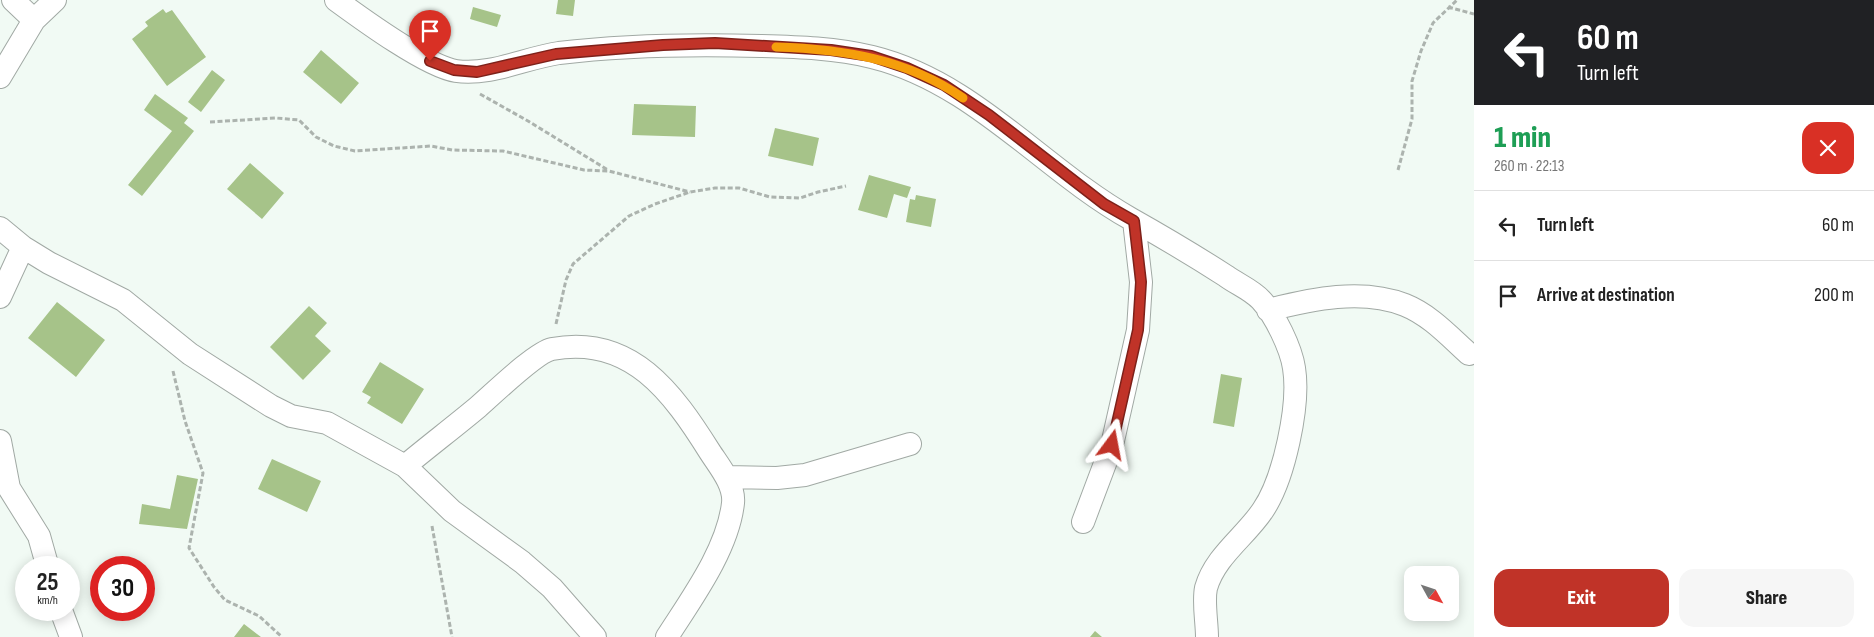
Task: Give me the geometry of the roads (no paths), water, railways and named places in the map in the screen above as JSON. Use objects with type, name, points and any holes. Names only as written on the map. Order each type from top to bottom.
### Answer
[{"type":"street","points":[[13,0],[34,20]]},
{"type":"street","points":[[0,77],[34,20],[55,0]]},
{"type":"street","points":[[336,0],[356,15],[430,61],[454,70],[477,72],[556,54],[663,45],[715,43],[790,47],[871,56],[907,68],[944,85],[989,115],[1104,204],[1184,249],[1260,298],[1277,321],[1294,368],[1294,413],[1281,469],[1265,508],[1216,566],[1206,590],[1207,637]]},
{"type":"street","points":[[1083,522],[1112,445],[1138,330],[1141,282],[1134,221]]},
{"type":"street","points":[[0,228],[23,248],[123,300],[190,354],[270,406],[291,416],[327,423],[413,474],[452,511],[522,562],[552,588],[595,637]]},
{"type":"street","points":[[0,297],[23,248]]},
{"type":"street","points":[[1268,310],[1302,301],[1350,296],[1378,297],[1406,305],[1434,323],[1469,354]]},
{"type":"street","points":[[413,474],[519,370],[550,349],[601,348],[634,363],[667,390],[727,477],[734,500],[727,534],[668,637]]},
{"type":"street","points":[[0,441],[9,488],[39,536],[45,556]]},
{"type":"street","points":[[727,477],[777,478],[805,475],[910,444]]},
{"type":"street","points":[[65,621],[71,637]]}]
